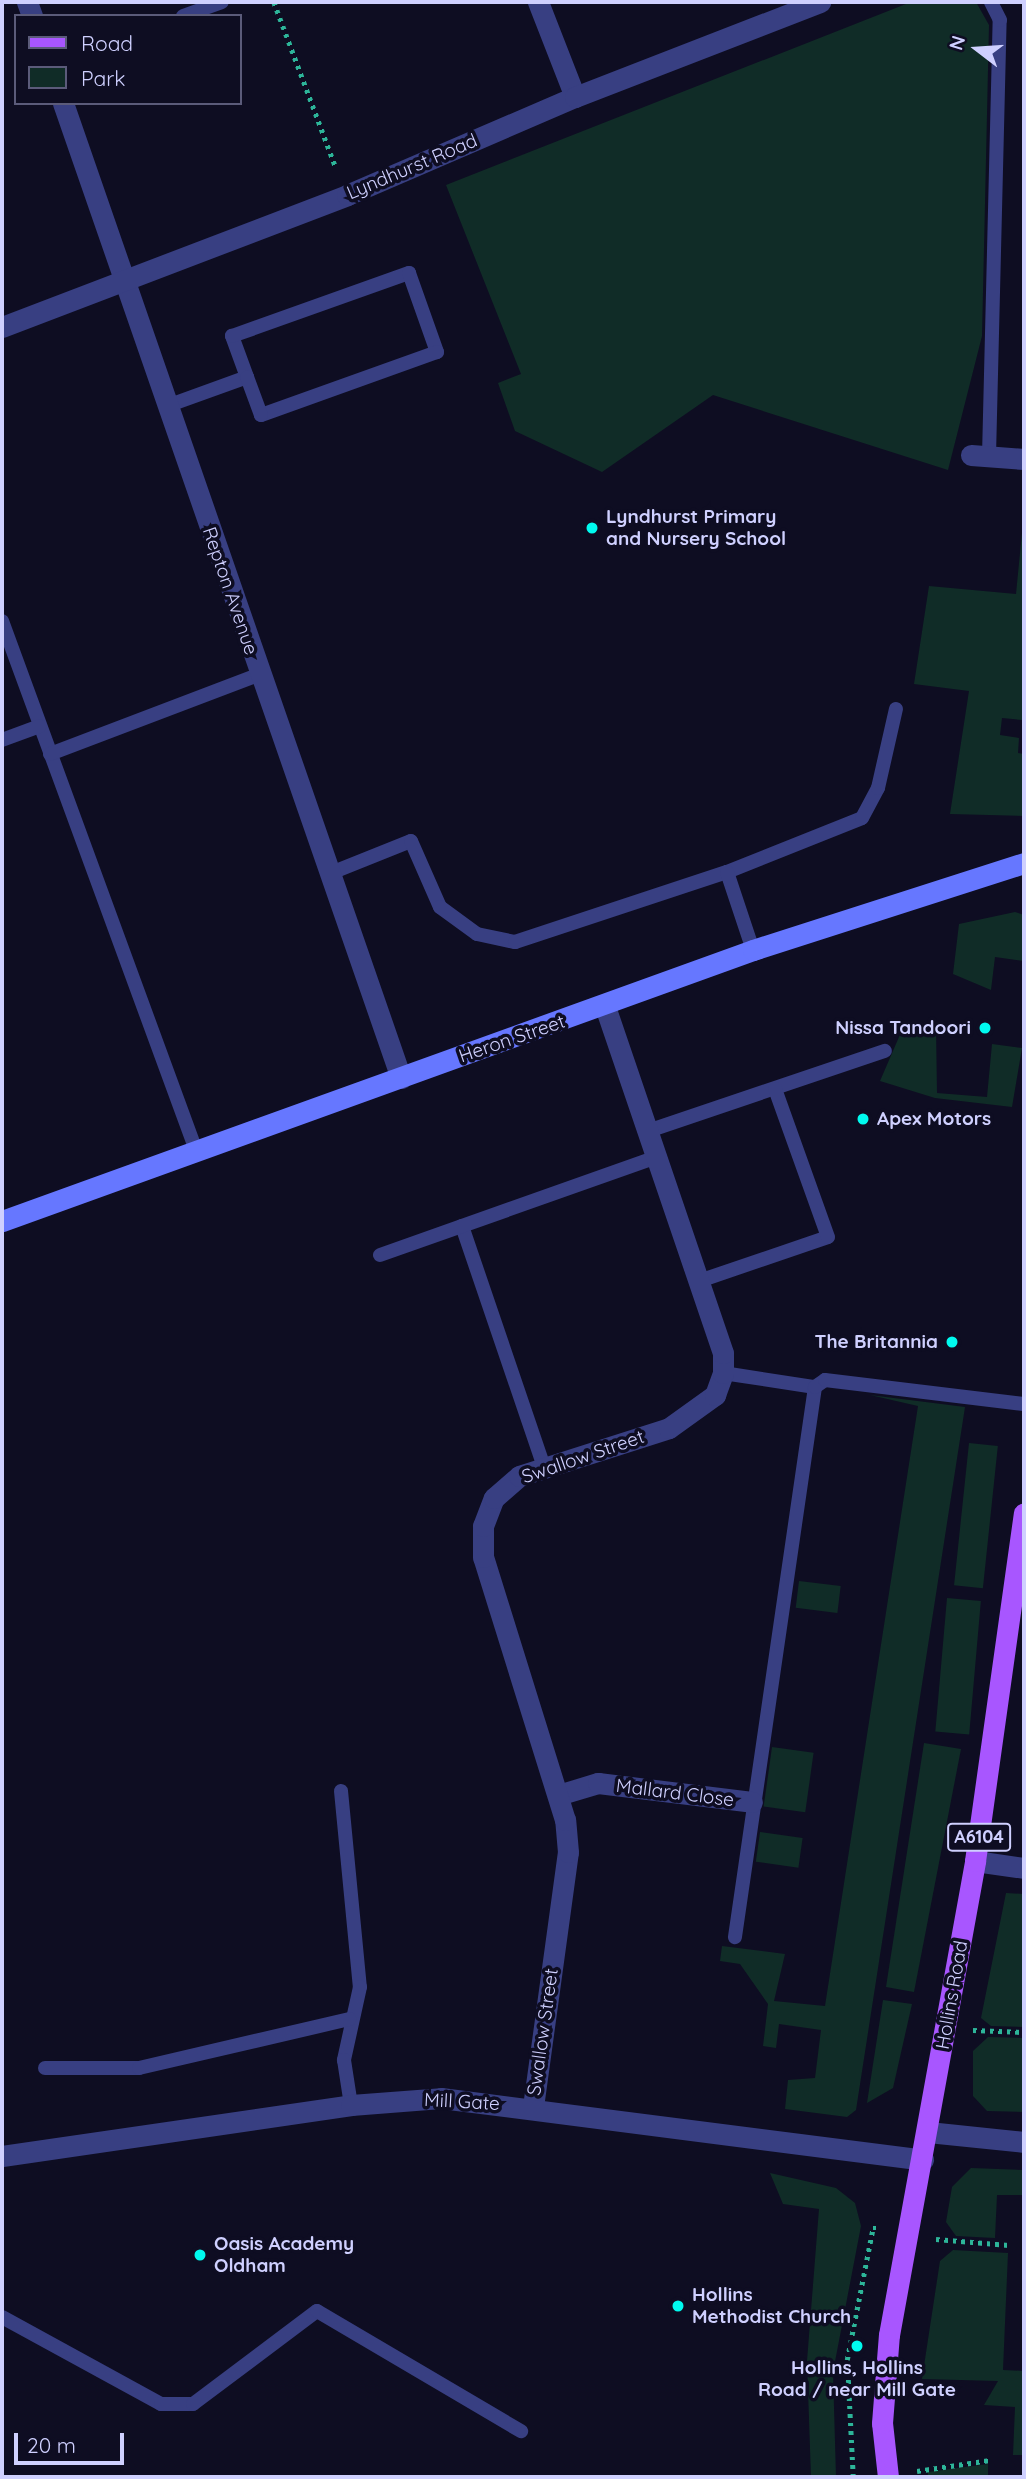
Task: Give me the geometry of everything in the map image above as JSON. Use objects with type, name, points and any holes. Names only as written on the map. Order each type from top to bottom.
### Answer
[{"type":"main road","name":"Hollins Road","points":[[888,2477],[884,2379],[975,1861],[1024,1513]]},
{"type":"street","points":[[538,2],[575,97]]},
{"type":"street","name":"Lyndhurst Road","points":[[2,327],[347,195],[575,97],[820,2]]},
{"type":"street","name":"Repton Avenue","points":[[64,105],[258,675],[331,873],[401,1078]]},
{"type":"street","points":[[980,456],[1024,459]]},
{"type":"street","name":"Heron Street","points":[[2,1221],[605,1006],[753,950],[1024,863]]},
{"type":"street","points":[[605,1006],[723,1353],[723,1373]]},
{"type":"street","name":"Swallow Street","points":[[533,2107],[568,1852],[558,1795],[483,1557],[483,1526],[494,1497],[519,1476],[696,1414],[715,1395],[723,1373]]},
{"type":"street","name":"Mallard Close","points":[[558,1795],[598,1783],[752,1802]]},
{"type":"street","points":[[975,1861],[1024,1868]]},
{"type":"street","name":"Mill Gate","points":[[2,2156],[352,2105],[441,2098],[533,2107],[923,2160]]},
{"type":"street","points":[[928,2132],[1024,2142]]},
{"type":"lane","points":[[189,14],[222,2]]},
{"type":"lane","points":[[980,456],[1000,20],[991,2]]},
{"type":"lane","points":[[409,272],[437,352],[261,415],[247,377],[232,336],[409,272]]},
{"type":"lane","points":[[167,406],[247,377]]},
{"type":"lane","points":[[2,621],[197,1153]]},
{"type":"lane","points":[[50,754],[258,675]]},
{"type":"lane","points":[[331,873],[411,841],[440,907],[477,934],[514,942],[727,872],[862,818],[878,788],[896,709]]},
{"type":"lane","points":[[2,740],[40,726]]},
{"type":"lane","points":[[727,872],[753,950]]},
{"type":"lane","points":[[648,1131],[885,1051]]},
{"type":"lane","points":[[699,1281],[828,1237],[775,1089]]},
{"type":"lane","points":[[380,1255],[657,1157]]},
{"type":"lane","points":[[462,1226],[544,1467]]},
{"type":"lane","points":[[723,1373],[815,1387],[825,1380],[1024,1404]]},
{"type":"lane","points":[[735,1937],[752,1802],[815,1387]]},
{"type":"lane","points":[[341,1791],[360,1987],[349,2019],[344,2060],[352,2105]]},
{"type":"lane","points":[[45,2068],[139,2068],[349,2019]]},
{"type":"lane","points":[[2,2317],[161,2404],[193,2404],[317,2311],[521,2431]]},
{"type":"path","points":[[274,2],[347,195]]},
{"type":"path","points":[[969,2030],[1024,2032]]},
{"type":"path","points":[[935,2239],[1009,2245]]},
{"type":"path","points":[[917,2470],[990,2460]]},
{"type":"green space","points":[[911,2],[976,2],[989,25],[982,336],[948,470],[713,395],[602,472],[515,431],[498,383],[521,374],[446,185]]},
{"type":"green space","points":[[1024,512],[1024,703],[1022,720],[1002,718],[1000,735],[1019,738],[1018,753],[1024,754],[1024,816],[950,814],[969,691],[914,684],[929,586],[1016,594]]},
{"type":"green space","points":[[1015,912],[1024,915],[1024,961],[995,957],[991,990],[953,974],[959,924]]},
{"type":"green space","points":[[936,1027],[937,1093],[987,1097],[992,1044],[1022,1048],[1012,1107],[935,1098],[880,1081],[902,1030]]},
{"type":"green space","points":[[870,1395],[965,1407],[856,2110],[847,2117],[785,2109],[788,2080],[815,2078],[821,2030],[779,2024],[776,2048],[763,2046],[768,2004],[740,1964],[720,1961],[722,1946],[785,1954],[774,2001],[825,2006],[918,1406]]},
{"type":"green space","points":[[969,1443],[998,1446],[983,1588],[954,1585]]},
{"type":"green space","points":[[799,1581],[841,1586],[837,1613],[796,1608]]},
{"type":"green space","points":[[947,1598],[981,1601],[969,1734],[935,1731]]},
{"type":"green space","points":[[924,1743],[961,1749],[914,1992],[886,1987]]},
{"type":"green space","points":[[772,1747],[814,1753],[805,1812],[764,1806]]},
{"type":"green space","points":[[760,1832],[803,1838],[798,1868],[756,1862]]},
{"type":"green space","points":[[1006,1893],[1024,1894],[1024,2027],[991,2026],[981,2018]]},
{"type":"green space","points":[[883,2000],[912,2004],[893,2088],[867,2103]]},
{"type":"green space","points":[[988,2037],[1024,2038],[1024,2112],[987,2111],[973,2096],[973,2051]]},
{"type":"green space","points":[[971,2168],[1024,2170],[1024,2195],[997,2195],[995,2238],[956,2236],[946,2222],[952,2187]]},
{"type":"green space","points":[[770,2173],[836,2188],[855,2203],[861,2226],[833,2372],[836,2477],[811,2477],[807,2361],[819,2209],[783,2204]]},
{"type":"green space","points":[[953,2250],[1008,2253],[1003,2370],[1024,2371],[1024,2455],[1013,2455],[1015,2407],[984,2405],[998,2381],[922,2379],[940,2261]]},
{"type":"green space","points":[[988,2464],[988,2477],[928,2477],[928,2472]]},
{"type":"place","name":"Lyndhurst Primary and Nursery School","points":[[592,528]]},
{"type":"place","name":"Nissa Tandoori","points":[[985,1028]]},
{"type":"place","name":"Apex Motors","points":[[863,1119]]},
{"type":"place","name":"The Britannia","points":[[952,1342]]},
{"type":"place","name":"Oasis Academy Oldham","points":[[200,2255]]},
{"type":"place","name":"Hollins Methodist Church","points":[[678,2306]]},
{"type":"place","name":"Hollins, Hollins Road / near Mill Gate","points":[[857,2346]]}]
